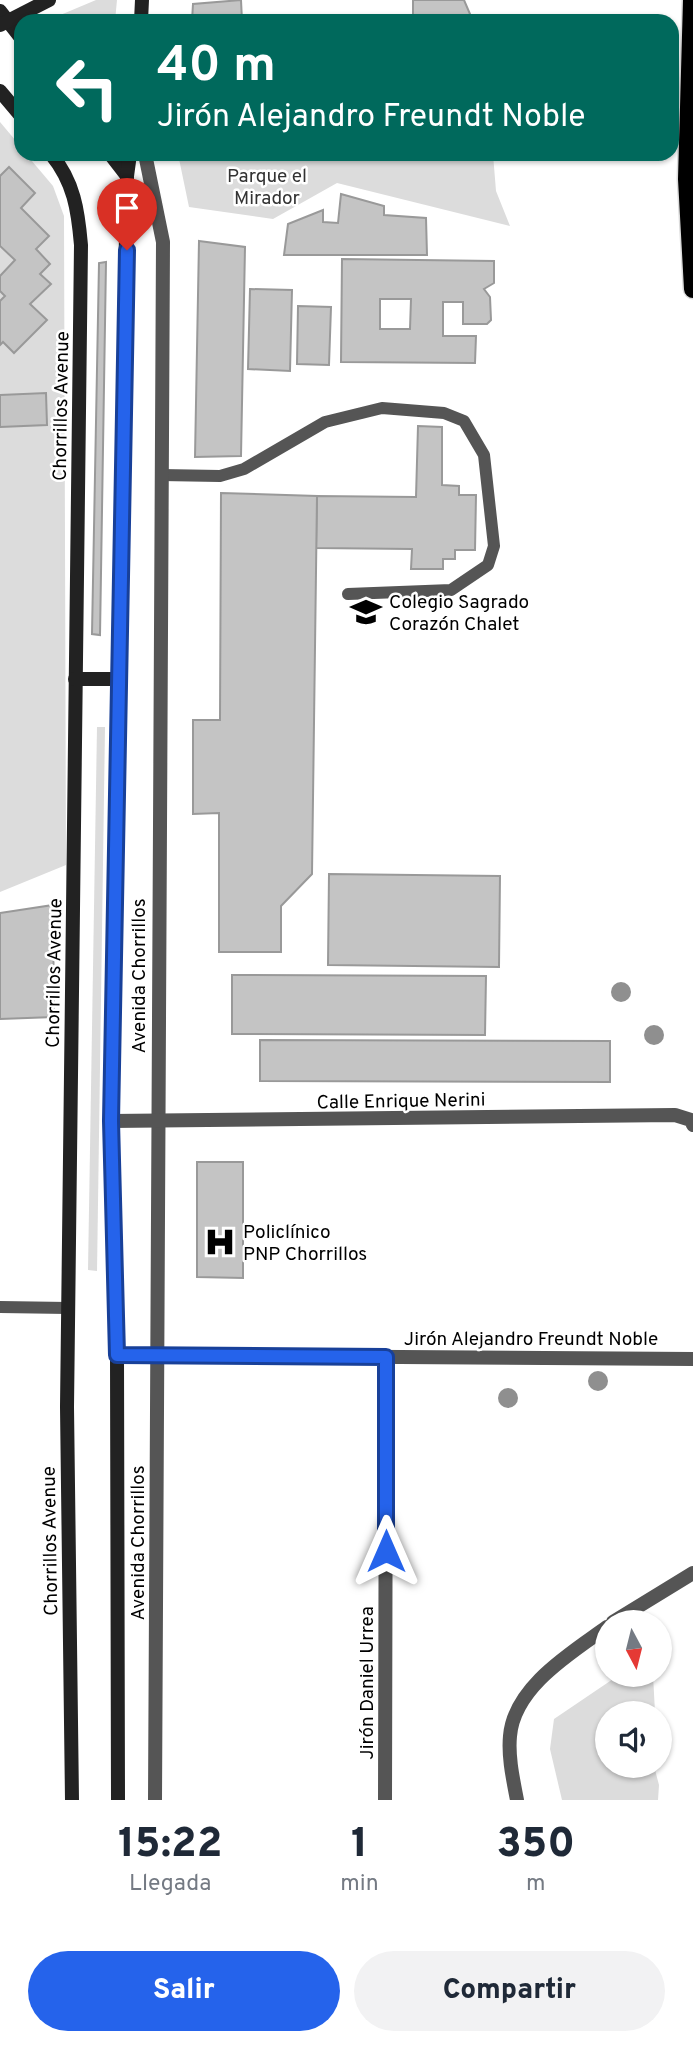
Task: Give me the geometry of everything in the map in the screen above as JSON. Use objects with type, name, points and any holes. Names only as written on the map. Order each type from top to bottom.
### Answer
[{"type":"main road","points":[[14,14],[49,0]]},
{"type":"main road","points":[[692,0],[687,179],[693,289]]},
{"type":"main road","points":[[0,91],[14,108]]},
{"type":"main road","name":"Chorrillos Avenue","points":[[56,161],[65,172],[77,205],[81,245],[68,1308],[72,1800]]},
{"type":"main road","points":[[115,161],[127,176]]},
{"type":"main road","points":[[118,1800],[117,1355],[111,1121],[129,161]]},
{"type":"main road","points":[[75,679],[120,679]]},
{"type":"street","name":"Avenida Chorrillos","points":[[146,161],[163,242],[156,1121],[155,1800]]},
{"type":"street","name":"Calle Enrique Nerini","points":[[111,1121],[676,1115],[692,1122]]},
{"type":"street","name":"Jirón Alejandro Freundt Noble","points":[[117,1355],[693,1359]]},
{"type":"street","name":"Jirón Daniel Urrea","points":[[385,1800],[386,1357]]},
{"type":"street","points":[[633,1610],[693,1573]]},
{"type":"street","points":[[517,1800],[510,1737],[518,1708],[536,1685],[595,1637]]},
{"type":"lane","points":[[161,475],[219,476],[244,469],[325,422],[382,408],[444,413],[464,421],[484,455],[494,546],[488,565],[451,590],[348,594]]},
{"type":"lane","points":[[0,1307],[68,1308]]},
{"type":"green space","points":[[96,0],[117,0],[116,14],[63,14]]},
{"type":"green space","points":[[0,122],[14,139],[14,161],[32,161],[53,186],[64,216],[66,865],[0,892]]},
{"type":"green space","name":"Parque el Mirador","points":[[179,161],[494,161],[496,191],[510,226],[337,183],[273,219],[189,207]]},
{"type":"green space","points":[[97,727],[105,727],[97,1271],[88,1270]]},
{"type":"green space","points":[[601,1687],[654,1687],[654,1701],[595,1701],[595,1778],[657,1778],[658,1800],[562,1800],[550,1749],[554,1719]]},
{"type":"building","points":[[241,0],[242,14],[192,14],[193,4]]},
{"type":"building","points":[[413,0],[464,0],[470,14],[413,14]]},
{"type":"building","points":[[9,167],[35,193],[21,208],[49,236],[36,249],[50,264],[40,274],[51,284],[30,304],[47,320],[14,353],[3,342],[0,345],[0,301],[5,296],[0,291],[0,276],[15,260],[0,246],[0,176]]},
{"type":"building","points":[[341,194],[384,206],[384,215],[426,218],[427,255],[284,255],[288,224],[323,210],[323,222],[338,223]]},
{"type":"building","points":[[199,241],[245,247],[241,456],[195,457]]},
{"type":"building","points":[[342,259],[494,261],[494,283],[484,289],[490,297],[491,320],[487,324],[463,324],[463,302],[443,302],[443,336],[476,336],[475,363],[341,362]],"holes":[[[380,299],[411,299],[410,329],[380,329]]]},
{"type":"building","points":[[106,262],[100,635],[92,634],[99,263]]},
{"type":"building","points":[[250,289],[292,290],[290,371],[248,369]]},
{"type":"building","points":[[298,306],[331,307],[329,365],[297,364]]},
{"type":"building","points":[[46,393],[47,425],[0,427],[0,395]]},
{"type":"building","points":[[418,426],[442,427],[442,485],[459,486],[459,495],[476,495],[475,550],[455,550],[455,559],[443,559],[443,569],[411,569],[412,549],[316,548],[317,496],[416,497]]},
{"type":"building","points":[[221,493],[317,496],[312,874],[281,906],[281,952],[219,952],[219,813],[193,814],[193,720],[220,720]]},
{"type":"building","points":[[329,874],[500,876],[499,967],[328,965]]},
{"type":"building","points":[[53,905],[54,1017],[0,1019],[0,913]]},
{"type":"building","points":[[232,975],[486,976],[485,1035],[232,1034]]},
{"type":"building","points":[[260,1040],[610,1041],[610,1082],[260,1081]]},
{"type":"building","name":"Policlínico PNP Chorrillos","points":[[197,1162],[243,1162],[243,1278],[197,1277]]},
{"type":"place","name":"Colegio Sagrado Corazón Chalet","points":[[366,612]]},
{"type":"place","name":"Policlínico PNP Chorrillos","points":[[220,1242]]},
{"type":"route","points":[[127,250],[111,1121],[117,1355],[386,1357],[386,1551]]}]
